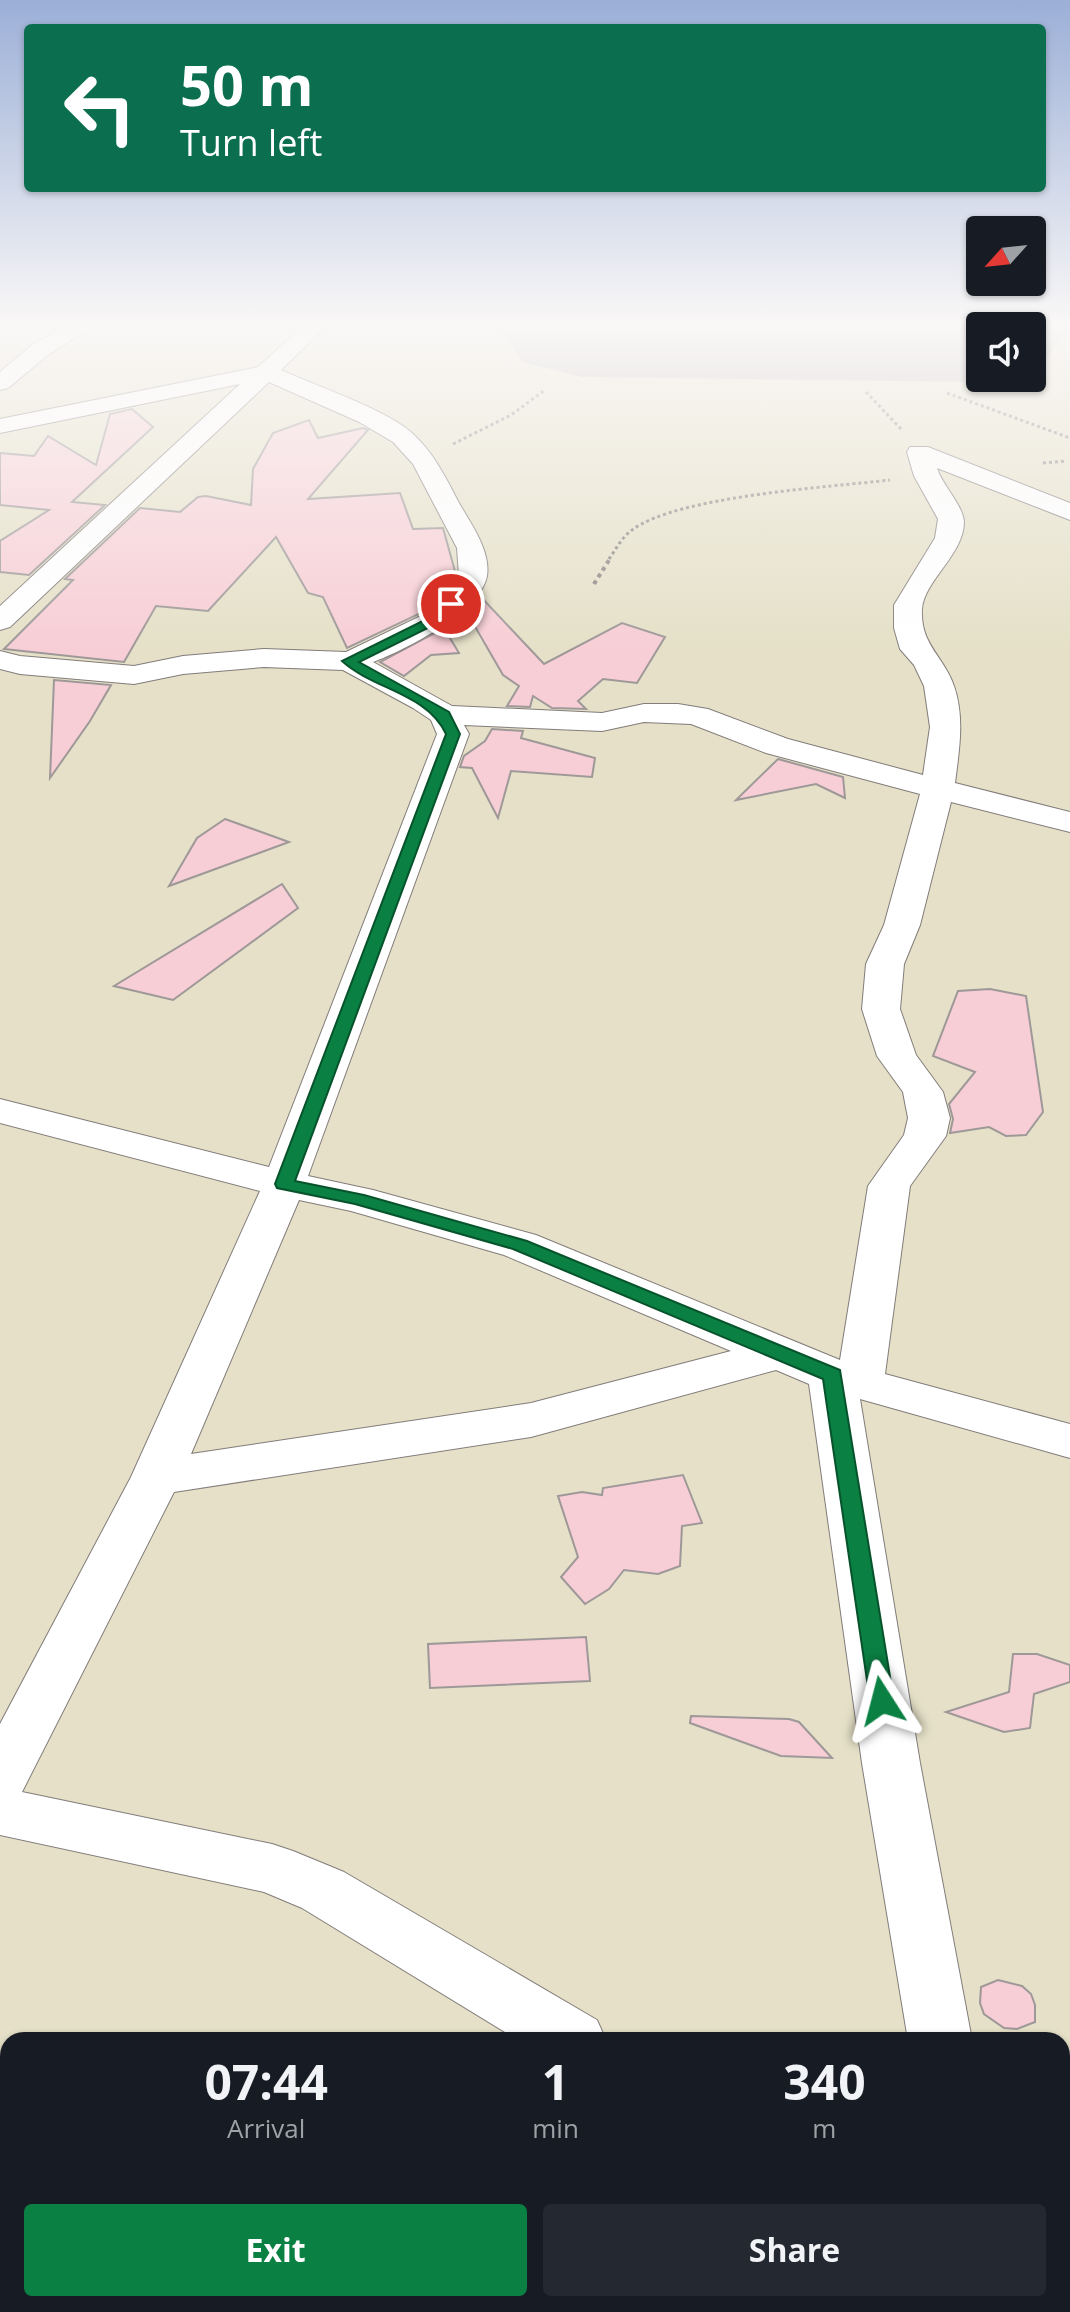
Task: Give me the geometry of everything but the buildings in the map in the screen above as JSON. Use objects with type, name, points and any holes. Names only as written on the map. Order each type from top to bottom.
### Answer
[{"type":"street","points":[[0,621],[200,434]]},
{"type":"street","points":[[0,660],[20,665],[134,675],[183,665],[264,658],[349,661],[376,651],[435,620],[467,589],[473,576],[470,548],[424,461],[397,434]]},
{"type":"street","points":[[936,466],[1070,512]]},
{"type":"street","points":[[936,466],[951,519],[948,538],[908,605],[908,628],[915,649],[927,662],[939,686],[946,727],[938,788],[902,925],[885,964],[881,1009],[897,1056],[923,1092],[929,1118],[925,1136],[889,1186],[846,1379],[891,1763],[939,2032]]},
{"type":"street","points":[[349,661],[444,715],[602,722],[644,713],[697,716],[777,746],[1070,822]]},
{"type":"street","points":[[5,1760],[156,1477],[284,1184],[453,734],[444,715]]},
{"type":"street","points":[[0,1111],[284,1184],[358,1199],[520,1245],[846,1379],[1070,1441]]},
{"type":"street","points":[[156,1477],[531,1420],[781,1353]]},
{"type":"street","points":[[0,1811],[272,1869],[323,1890],[561,2032]]},
{"type":"path","points":[[424,461],[475,434]]},
{"type":"path","points":[[906,434],[936,466]]},
{"type":"path","points":[[594,584],[631,531],[646,521],[708,505],[936,466],[1066,461]]},
{"type":"shaded area","points":[[0,434],[1070,434],[1070,2032],[0,2032]]},
{"type":"route","points":[[451,604],[435,620],[376,651],[349,661],[444,715],[453,734],[284,1184],[358,1199],[520,1245],[832,1375],[882,1701]]}]
